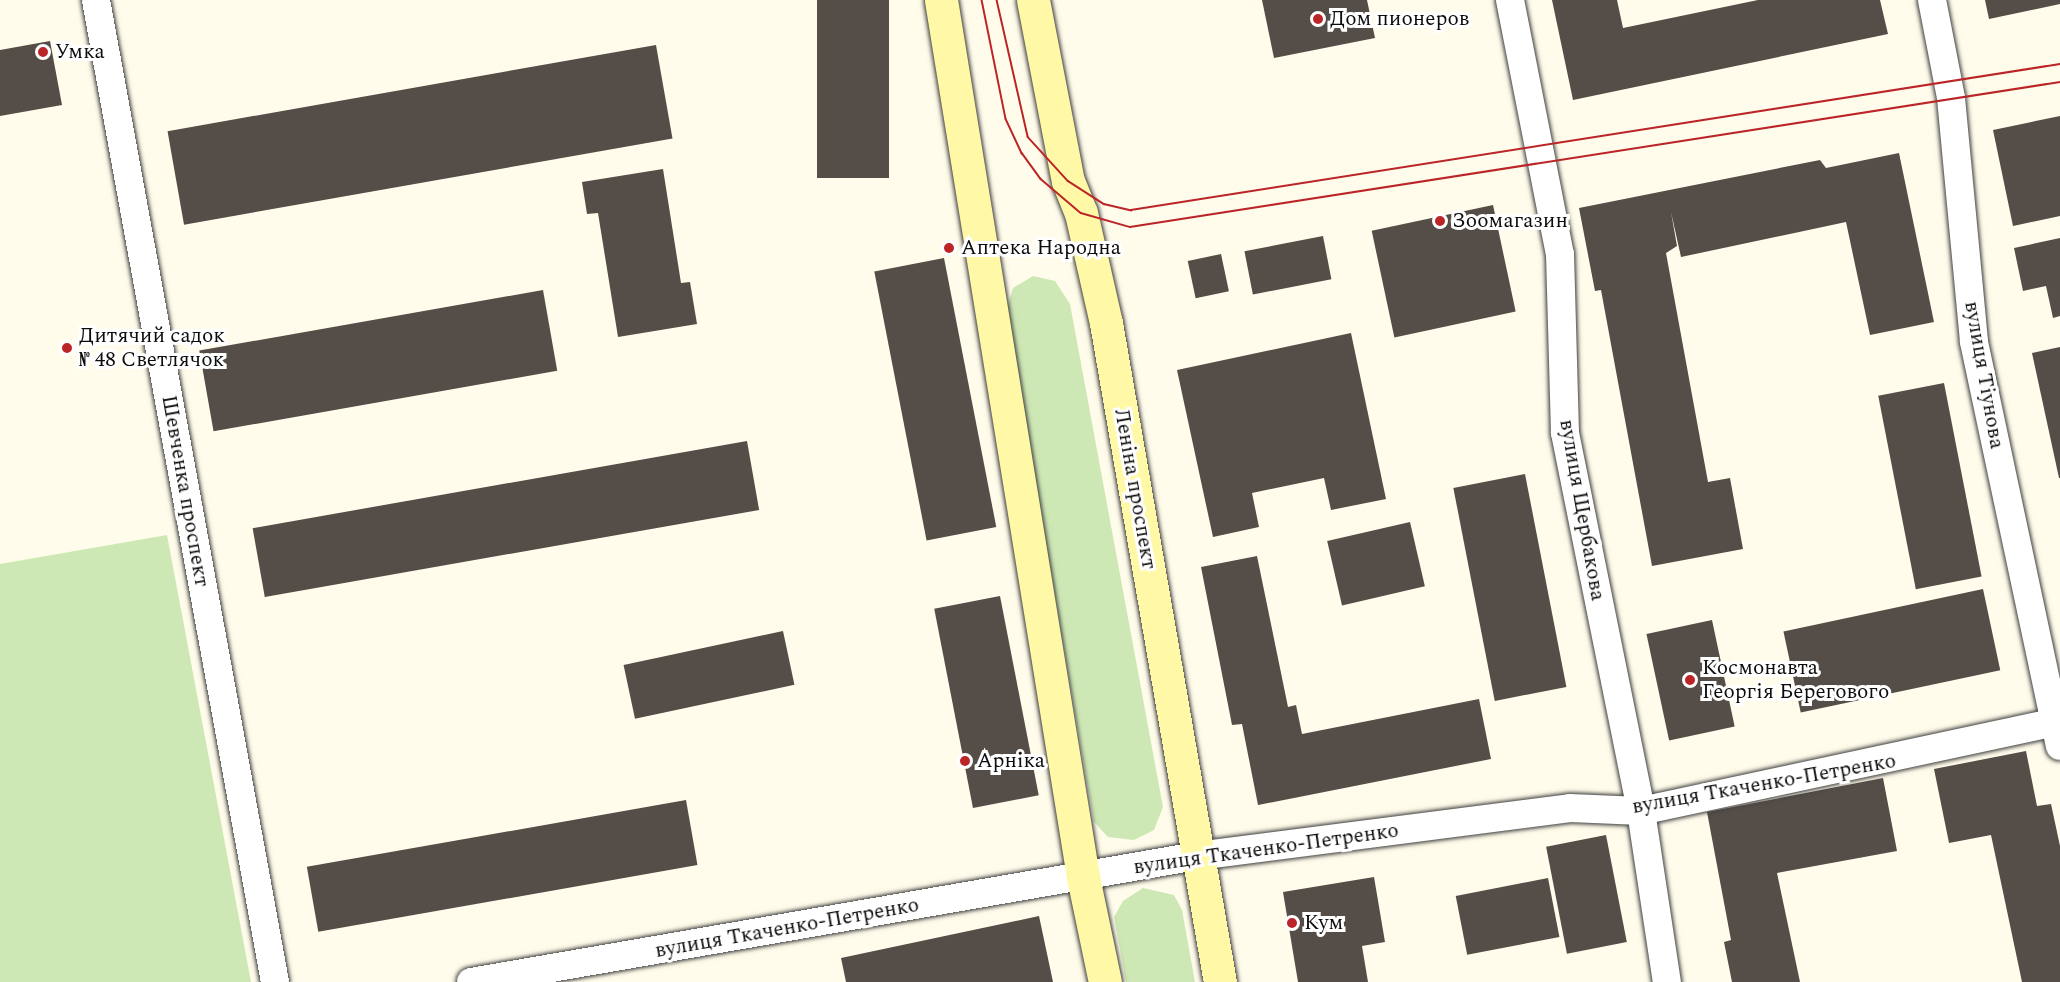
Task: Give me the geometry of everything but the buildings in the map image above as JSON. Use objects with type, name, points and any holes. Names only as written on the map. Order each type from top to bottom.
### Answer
[{"type":"street","name":"Шевченка проспект","points":[[96,0],[275,982]]},
{"type":"street","points":[[941,0],[1083,877],[1105,982]]},
{"type":"street","name":"Леніна проспект","points":[[1033,0],[1068,181],[1081,213],[1107,323],[1220,982]]},
{"type":"street","name":"вулиця Щербакова","points":[[1510,0],[1560,254],[1565,433],[1641,811],[1667,982]]},
{"type":"street","name":"вулиця Тіунова","points":[[1932,0],[1951,98],[1974,342],[2058,730]]},
{"type":"street","name":"вулиця Ткаченко-Петренко","points":[[471,982],[1197,856],[1570,808],[1641,811],[2058,730]]},
{"type":"green space","points":[[1033,276],[1055,281],[1070,304],[1163,807],[1154,830],[1134,840],[1108,837],[1094,822],[1006,312],[1013,288]]},
{"type":"green space","points":[[167,535],[251,982],[0,982],[0,564]]},
{"type":"green space","points":[[1143,888],[1174,895],[1182,910],[1195,982],[1126,982],[1114,917],[1123,901]]},
{"type":"tram line","points":[[982,0],[1006,119],[1022,153],[1041,179],[1081,213],[1130,227],[2060,82]]},
{"type":"tram line","points":[[997,0],[1028,137],[1068,181],[1104,204],[1131,210],[2060,64]]},
{"type":"place","name":"Дом пионеров","points":[[1318,19]]},
{"type":"place","name":"Умка","points":[[43,52]]},
{"type":"place","name":"Зоомагазин","points":[[1440,221]]},
{"type":"place","name":"Аптека Народна","points":[[949,248]]},
{"type":"place","name":"Дитячий садок № 48 Светлячок","points":[[67,348]]},
{"type":"place","name":"Космонавта Георгія Берегового","points":[[1690,680]]},
{"type":"place","name":"Арніка","points":[[965,761]]},
{"type":"place","name":"Кум","points":[[1292,923]]}]
